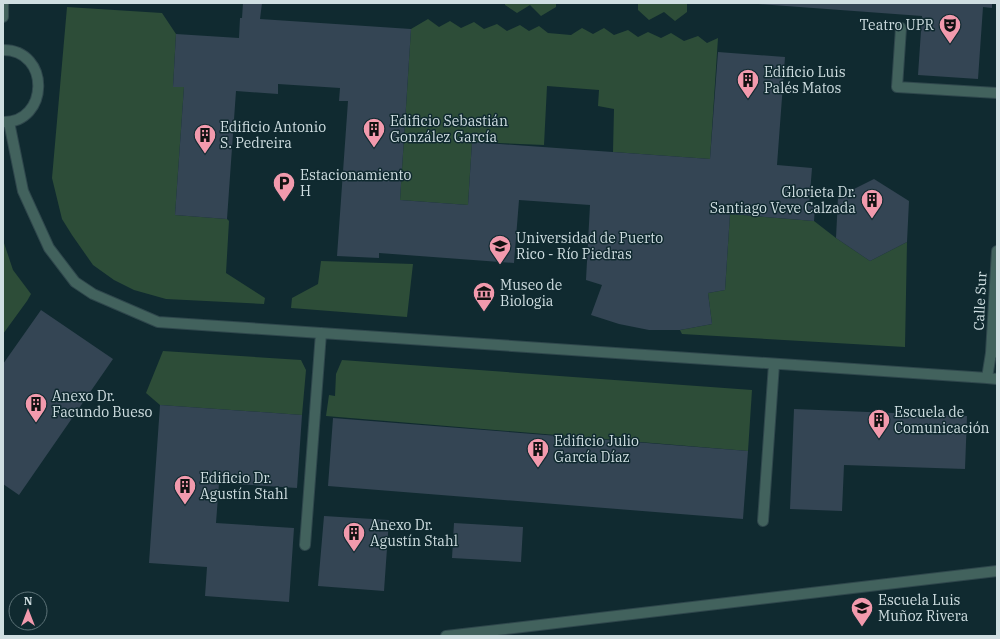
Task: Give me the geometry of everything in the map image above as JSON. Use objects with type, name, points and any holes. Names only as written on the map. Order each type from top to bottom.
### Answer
[{"type":"street","points":[[3,3],[3,17]]},
{"type":"street","points":[[901,28],[897,87],[997,93]]},
{"type":"street","points":[[3,50],[10,50],[23,55],[34,66],[39,79],[39,93],[33,106],[23,116],[6,122],[23,191],[49,248],[75,282],[93,294],[158,322],[997,379]]},
{"type":"street","name":"Calle Sur","points":[[986,378],[994,353],[997,251]]},
{"type":"street","points":[[305,544],[321,333]]},
{"type":"street","points":[[763,521],[774,364]]},
{"type":"street","points":[[446,636],[997,571]]},
{"type":"green space","points":[[505,3],[556,3],[556,7],[541,16],[530,5],[517,13],[505,5]]},
{"type":"green space","points":[[638,3],[687,3],[687,12],[675,21],[664,12],[649,20],[638,10]]},
{"type":"green space","points":[[67,7],[162,13],[176,34],[173,87],[184,87],[175,215],[227,219],[229,221],[226,273],[265,298],[264,304],[166,299],[134,290],[114,280],[93,265],[72,235],[62,219],[52,178]]},
{"type":"green space","points":[[428,19],[439,27],[450,21],[461,28],[474,22],[484,29],[497,24],[507,31],[520,25],[529,31],[539,26],[548,33],[571,35],[582,28],[593,34],[604,28],[614,35],[628,30],[638,37],[648,32],[661,38],[671,33],[684,41],[698,36],[707,43],[718,38],[710,159],[613,152],[614,109],[598,106],[599,90],[547,86],[544,145],[472,142],[468,205],[400,200],[411,29]]},
{"type":"green space","points":[[730,214],[814,221],[870,261],[907,242],[905,347],[682,334],[680,330],[712,324],[708,293],[725,290]]},
{"type":"green space","points":[[3,240],[13,270],[31,294],[3,334]]},
{"type":"green space","points":[[321,261],[413,264],[407,317],[291,308],[292,298],[318,284]]},
{"type":"green space","points":[[163,351],[301,360],[306,370],[302,415],[160,405],[146,393]]},
{"type":"green space","points":[[342,360],[752,390],[748,451],[326,416],[329,395],[335,396],[336,374]]},
{"type":"building","points":[[243,3],[262,3],[260,19],[411,29],[400,200],[468,205],[472,142],[710,159],[718,52],[785,57],[777,165],[812,168],[809,206],[815,206],[814,221],[730,214],[725,290],[708,293],[712,324],[680,330],[649,330],[619,324],[591,315],[602,285],[586,280],[590,205],[519,200],[514,263],[379,253],[379,258],[337,256],[348,101],[339,101],[340,88],[278,84],[278,94],[236,91],[227,219],[175,215],[184,87],[173,87],[176,34],[239,38],[240,18],[242,18]]},
{"type":"building","name":"Teatro UPR","points":[[758,3],[992,3],[992,8],[983,7],[978,79],[918,75],[922,16]]},
{"type":"building","name":"Glorieta Dr. Santiago Veve Calzada","points":[[874,179],[909,201],[907,242],[870,261],[836,238],[838,197]]},
{"type":"building","name":"Anexo Dr. Facundo Bueso","points":[[41,310],[113,359],[19,495],[3,484],[3,364]]},
{"type":"building","name":"Edificio Dr. Agustín Stahl","points":[[160,405],[302,415],[297,488],[219,483],[216,523],[294,528],[289,602],[205,596],[207,567],[149,563]]},
{"type":"building","name":"Escuela de Comunicación","points":[[794,409],[967,416],[965,469],[844,465],[842,511],[790,509]]},
{"type":"building","name":"Edificio Julio García Díaz","points":[[333,418],[748,451],[743,519],[328,486]]},
{"type":"building","name":"Anexo Dr. Agustín Stahl","points":[[324,516],[389,520],[384,591],[318,586]]},
{"type":"building","points":[[454,523],[523,527],[521,562],[452,558]]},
{"type":"place","name":"Teatro UPR","points":[[950,44]]},
{"type":"place","name":"Edificio Luis Palés Matos","points":[[748,100]]},
{"type":"place","name":"Edificio Sebastián González García","points":[[374,148]]},
{"type":"place","name":"Edificio Antonio S. Pedreira","points":[[205,154]]},
{"type":"place","name":"Estacionamiento H","points":[[284,202]]},
{"type":"place","name":"Glorieta Dr. Santiago Veve Calzada","points":[[872,220]]},
{"type":"place","name":"Universidad de Puerto Rico - Río Piedras","points":[[500,266]]},
{"type":"place","name":"Museo de Biologia","points":[[484,312]]},
{"type":"place","name":"Anexo Dr. Facundo Bueso","points":[[36,424]]},
{"type":"place","name":"Escuela de Comunicación","points":[[879,440]]},
{"type":"place","name":"Edificio Julio García Díaz","points":[[538,468]]},
{"type":"place","name":"Edificio Dr. Agustín Stahl","points":[[185,506]]},
{"type":"place","name":"Anexo Dr. Agustín Stahl","points":[[354,552]]},
{"type":"place","name":"Escuela Luis Muñoz Rivera","points":[[862,628]]}]
